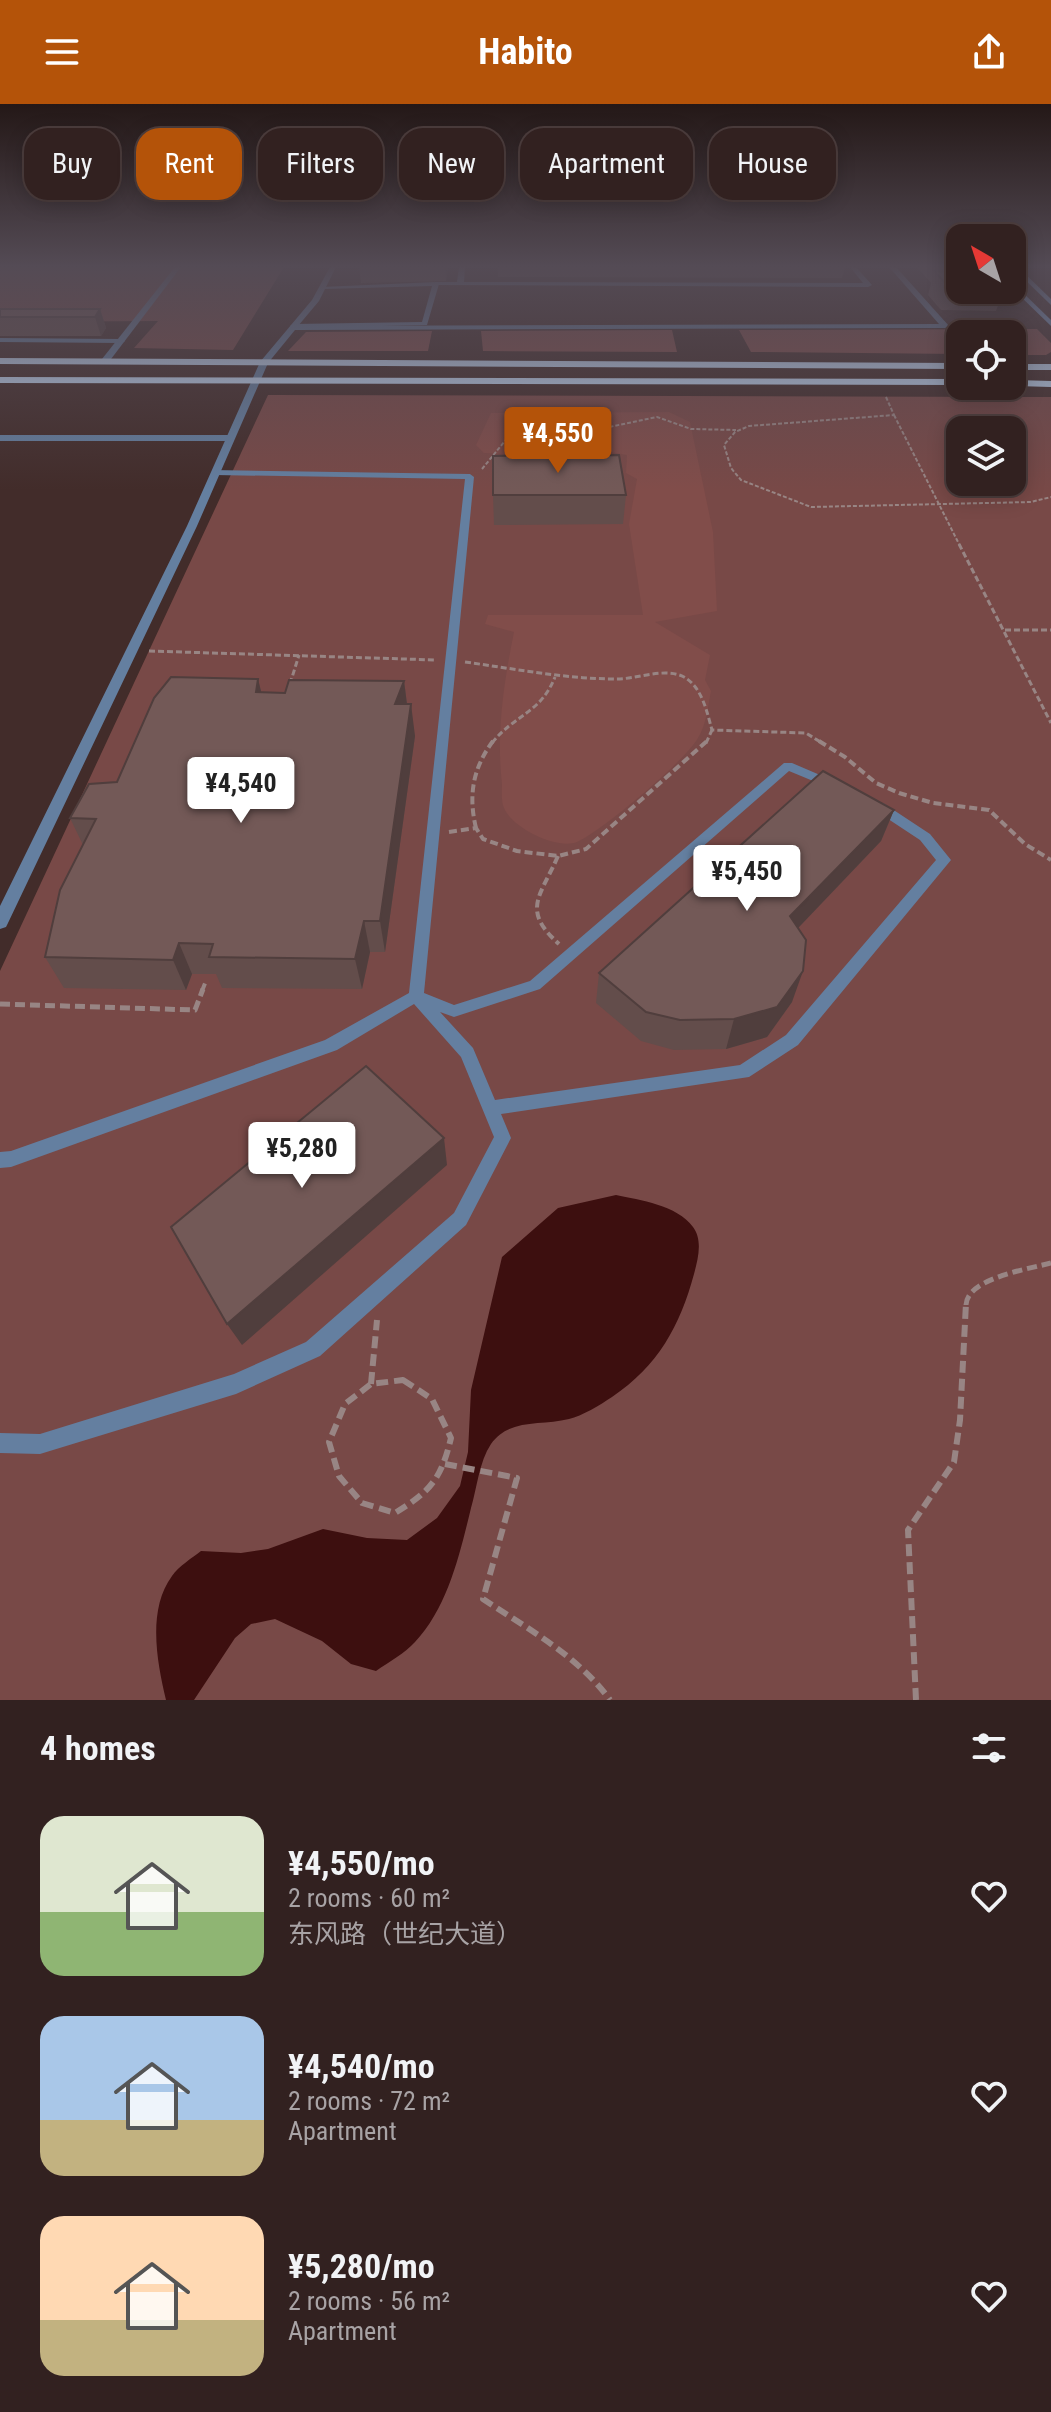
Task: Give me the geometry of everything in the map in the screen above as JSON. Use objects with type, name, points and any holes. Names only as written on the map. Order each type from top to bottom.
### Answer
[{"type":"highway","points":[[0,361],[946,366]]},
{"type":"highway","points":[[1026,367],[1051,367]]},
{"type":"highway","points":[[0,380],[946,382]]},
{"type":"highway","points":[[1026,383],[1051,384]]},
{"type":"street","points":[[105,361],[122,341]]},
{"type":"street","points":[[0,923],[132,650],[254,381],[280,341]]},
{"type":"street","points":[[0,438],[230,438]]},
{"type":"lane","points":[[0,1443],[40,1444],[236,1384],[313,1349],[460,1219],[503,1138],[467,1053],[416,996],[470,477],[215,472]]},
{"type":"lane","points":[[416,996],[454,1011],[535,985],[788,766],[842,789]]},
{"type":"lane","points":[[490,1108],[743,1072],[792,1040],[944,860],[925,837],[869,800]]},
{"type":"lane","points":[[0,1160],[11,1159],[331,1045],[416,996]]},
{"type":"path","points":[[880,381],[936,505],[1005,630],[1051,723]]},
{"type":"path","points":[[470,477],[489,464],[509,436],[566,436],[657,417],[691,429],[741,429],[765,424],[894,415]]},
{"type":"path","points":[[741,429],[724,445],[727,462],[736,476],[784,500],[811,507],[1031,502],[1051,497]]},
{"type":"path","points":[[1005,630],[1051,630]]},
{"type":"path","points":[[132,650],[451,660],[555,677],[571,675],[631,679],[662,674],[681,675],[695,685],[712,730],[706,743],[586,849],[558,856],[517,851],[483,839],[476,828],[471,797],[474,776],[493,737],[544,701],[555,677]]},
{"type":"path","points":[[290,685],[299,655]]},
{"type":"path","points":[[712,730],[806,733],[845,757],[876,783],[899,793],[933,803],[989,810],[1025,844],[1051,860]]},
{"type":"path","points":[[432,835],[476,828]]},
{"type":"path","points":[[558,856],[535,909],[540,927],[570,954]]},
{"type":"path","points":[[0,1004],[195,1010],[206,981]]},
{"type":"path","points":[[916,1700],[908,1530],[954,1462],[960,1420],[966,1297],[978,1284],[1051,1263]]},
{"type":"path","points":[[371,1384],[380,1290]]},
{"type":"path","points":[[403,1380],[432,1399],[451,1438],[445,1464],[432,1490],[395,1513],[362,1503],[339,1476],[329,1442],[345,1404],[371,1384],[403,1380]]},
{"type":"path","points":[[445,1464],[517,1478],[483,1599],[557,1649],[605,1691],[610,1700]]},
{"type":"shaded area","points":[[140,341],[238,341],[233,350],[134,348]]},
{"type":"shaded area","points":[[297,341],[430,341],[428,351],[288,351]]},
{"type":"shaded area","points":[[482,341],[675,341],[677,352],[483,351]]},
{"type":"shaded area","points":[[745,341],[946,341],[946,354],[751,352]]},
{"type":"shaded area","points":[[1026,341],[1049,341],[1051,352],[1026,355]]},
{"type":"shaded area","points":[[268,395],[946,397],[946,400],[1051,397],[1051,1700],[0,1700],[0,971]]},
{"type":"shaded area","points":[[669,412],[690,422],[713,532],[717,611],[655,622],[710,655],[705,680],[711,691],[705,722],[690,749],[642,795],[577,842],[558,843],[525,830],[503,806],[501,726],[514,632],[485,624],[488,615],[643,615],[629,524],[637,479],[626,473],[627,455],[587,448],[550,450],[541,456],[484,453],[476,445],[491,413]]},
{"type":"shaded area","points":[[616,1195],[678,1213],[696,1232],[698,1256],[682,1311],[654,1358],[612,1397],[574,1418],[526,1424],[507,1430],[491,1444],[481,1467],[451,1579],[436,1613],[415,1642],[376,1671],[351,1664],[322,1641],[275,1619],[251,1624],[235,1638],[194,1700],[166,1700],[157,1653],[159,1604],[172,1576],[201,1551],[241,1553],[268,1549],[323,1529],[367,1538],[407,1540],[437,1518],[460,1486],[468,1452],[471,1390],[502,1257],[558,1208]]},
{"type":"building","points":[[619,455],[626,495],[493,495],[493,456]]},
{"type":"building","points":[[171,677],[258,679],[256,692],[285,693],[289,680],[404,681],[395,704],[411,704],[380,921],[364,921],[355,959],[209,957],[213,944],[179,943],[173,960],[45,957],[60,890],[96,819],[70,818],[89,784],[117,782],[154,698]]},
{"type":"building","points":[[823,771],[894,810],[790,916],[806,940],[803,971],[777,1007],[734,1019],[680,1020],[646,1012],[599,973]]},
{"type":"building","points":[[366,1066],[444,1138],[227,1324],[171,1227]]}]
